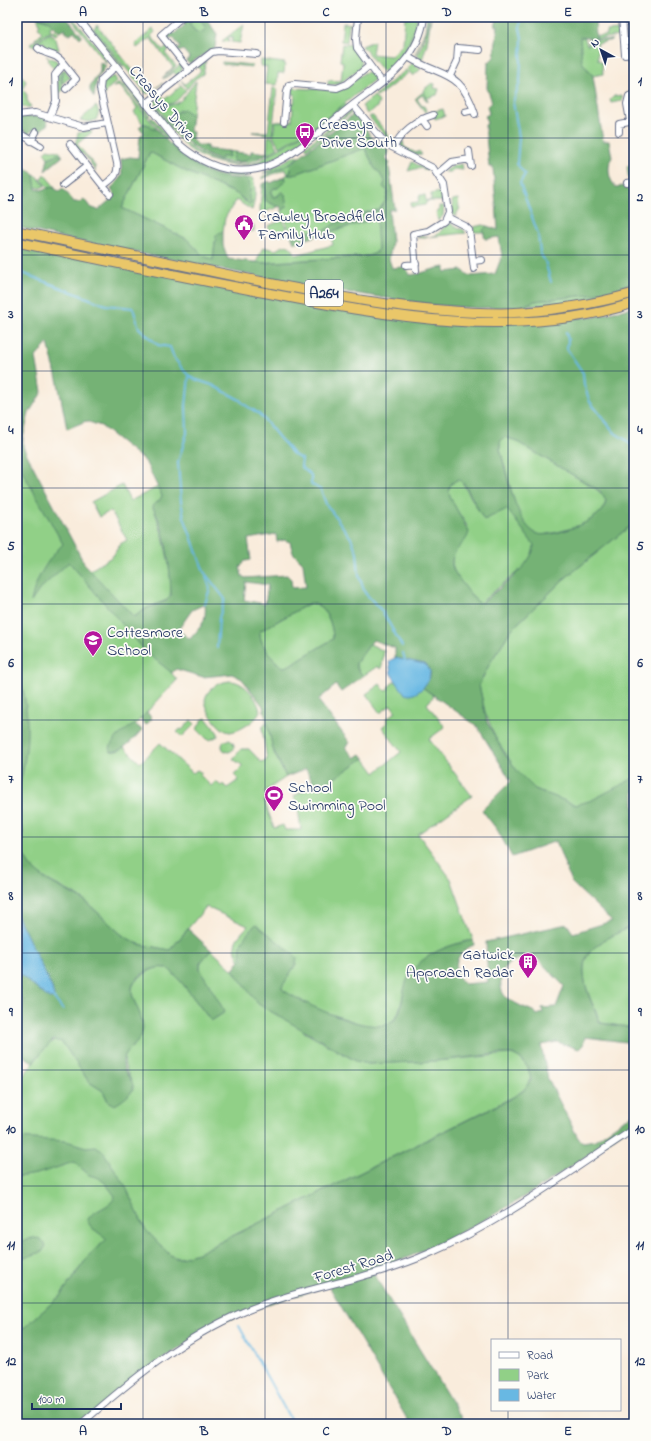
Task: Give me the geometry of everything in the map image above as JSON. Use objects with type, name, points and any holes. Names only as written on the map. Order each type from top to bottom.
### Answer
[{"type":"highway","name":"A264","points":[[17,231],[264,282],[363,299],[434,309],[502,313],[547,310],[594,303],[634,293]]},
{"type":"highway","name":"A264","points":[[17,242],[291,298],[374,312],[452,321],[516,323],[553,320],[634,304]]},
{"type":"street","name":"Creasys Drive","points":[[77,17],[175,140],[194,156],[217,167],[241,171],[264,168],[284,158],[396,71],[408,57],[419,39],[424,17]]},
{"type":"street","points":[[182,17],[161,35],[189,70]]},
{"type":"street","points":[[358,17],[356,45],[369,66],[382,82]]},
{"type":"street","points":[[622,17],[625,55]]},
{"type":"street","points":[[624,42],[634,40]]},
{"type":"street","points":[[450,76],[457,61],[455,47],[480,50]]},
{"type":"street","points":[[38,48],[43,52],[56,55],[76,79],[66,89]]},
{"type":"street","points":[[146,104],[215,51],[257,54]]},
{"type":"street","points":[[408,57],[424,66],[450,76],[462,87],[474,112],[465,112]]},
{"type":"street","points":[[50,116],[56,101],[55,76],[64,64]]},
{"type":"street","points":[[103,186],[115,176],[117,171],[100,86],[104,76],[116,66]]},
{"type":"street","points":[[284,122],[289,85],[295,84],[337,88],[346,84],[369,66]]},
{"type":"street","points":[[619,132],[620,124],[632,121],[627,101],[629,96],[634,94]]},
{"type":"street","points":[[353,105],[383,141],[428,165],[438,174],[447,192],[447,217],[441,224],[433,229],[412,234],[404,234]]},
{"type":"street","points":[[17,115],[32,112],[80,126],[107,123]]},
{"type":"street","points":[[394,148],[399,138],[422,119],[432,115]]},
{"type":"street","points":[[422,119],[427,126]]},
{"type":"street","points":[[17,132],[41,146]]},
{"type":"street","points":[[31,141],[36,132]]},
{"type":"street","points":[[70,144],[110,194]]},
{"type":"street","points":[[469,151],[471,166]]},
{"type":"street","points":[[438,174],[452,162],[470,159]]},
{"type":"street","points":[[63,185],[87,166]]},
{"type":"street","points":[[627,183],[634,182]]},
{"type":"street","points":[[447,217],[465,226],[469,230],[474,269]]},
{"type":"street","points":[[406,265],[416,267],[412,234]]},
{"type":"street","points":[[473,261],[482,260]]},
{"type":"street","name":"Forest Road","points":[[81,1424],[132,1380],[219,1324],[264,1305],[392,1268],[440,1249],[500,1217],[634,1129]]},
{"type":"green space","points":[[37,17],[49,21],[54,26],[50,27],[50,29],[53,31],[55,30],[58,33],[55,35],[53,32],[50,32],[39,39],[34,40],[42,33],[38,26],[40,24]]},
{"type":"green space","points":[[38,17],[66,17],[82,36],[80,38],[74,31],[70,34],[64,32],[66,30],[65,29],[59,32],[49,21]]},
{"type":"green space","points":[[70,17],[72,17],[103,54],[107,64]]},
{"type":"green space","points":[[80,17],[83,17],[123,67],[122,68]]},
{"type":"green space","points":[[195,17],[205,17],[217,34],[215,48],[189,64],[186,61],[190,58],[183,50],[179,52],[177,50],[180,47],[173,37],[169,40],[167,36],[171,31],[174,34],[185,25],[183,21],[186,18],[191,20]],"holes":[[[195,19],[200,19],[206,29],[200,33],[195,31],[189,24]]]},
{"type":"green space","points":[[405,17],[417,17],[413,34],[401,55],[383,72],[362,46],[374,41],[372,54],[391,56],[403,44]]},
{"type":"green space","points":[[419,17],[421,17],[408,52],[396,68],[389,73],[382,75],[396,63],[406,49],[414,34]]},
{"type":"green space","points":[[427,17],[429,17],[426,31],[415,55],[425,31]]},
{"type":"green space","points":[[431,17],[427,44],[422,60],[417,55],[424,41]]},
{"type":"green space","points":[[498,17],[595,17],[596,39],[580,37],[582,62],[593,76],[603,141],[609,141],[612,157],[609,164],[611,180],[616,187],[624,186],[630,192],[634,211],[634,282],[611,291],[590,295],[535,301],[520,307],[477,308],[433,305],[313,287],[77,241],[17,227],[17,162],[34,174],[36,189],[41,190],[52,187],[59,191],[63,188],[74,202],[80,202],[84,199],[90,207],[98,210],[115,196],[111,189],[122,175],[121,159],[130,157],[138,158],[140,136],[144,133],[139,127],[143,124],[150,125],[152,129],[157,129],[175,149],[196,166],[219,176],[247,178],[250,184],[249,196],[252,203],[250,205],[237,194],[185,171],[150,152],[122,208],[187,239],[202,255],[213,260],[216,235],[223,231],[223,245],[228,259],[264,263],[368,256],[376,253],[378,249],[376,218],[294,243],[292,238],[305,232],[323,231],[338,222],[350,222],[358,215],[379,210],[386,200],[388,191],[383,187],[385,181],[380,173],[375,169],[365,148],[293,175],[288,175],[291,171],[290,164],[355,113],[372,138],[389,151],[386,158],[390,163],[389,166],[395,209],[389,210],[392,242],[389,259],[392,268],[403,267],[407,269],[410,275],[445,267],[445,272],[462,270],[470,276],[495,274],[502,256],[499,237],[485,239],[483,230],[487,226],[498,230],[493,167],[489,167],[485,125],[487,124],[485,116],[489,114],[487,106],[492,102],[487,88],[488,63],[494,57],[498,26],[495,26]]},
{"type":"green space","points":[[195,19],[200,19],[206,29],[200,34],[189,24]]},
{"type":"green space","points":[[343,23],[354,24],[349,25],[347,42],[341,41]]},
{"type":"green space","points":[[244,24],[240,43],[231,42],[233,37],[228,37],[229,42],[222,41]]},
{"type":"green space","points":[[97,25],[150,92],[147,94],[94,29]]},
{"type":"green space","points":[[153,29],[155,32],[151,36],[163,50],[166,47],[169,50],[165,53],[176,66],[162,78],[173,67],[150,38],[137,48],[135,44]]},
{"type":"green space","points":[[619,30],[619,36],[596,39],[596,36],[607,35],[607,31]]},
{"type":"green space","points":[[48,34],[52,34],[56,39],[59,50],[43,48],[45,44],[44,42],[40,43],[41,47],[36,45],[32,46],[31,42],[38,41]]},
{"type":"green space","points":[[584,36],[587,45],[589,45],[588,40],[612,40],[597,44],[598,60],[602,62],[603,74],[593,76],[582,62],[579,39],[580,37]]},
{"type":"green space","points":[[342,44],[353,45],[361,60],[361,67],[339,84],[328,85],[328,80],[341,81],[343,62],[340,61]]},
{"type":"green space","points":[[46,56],[56,60],[59,65],[54,69]]},
{"type":"green space","points":[[206,60],[203,74],[195,79],[187,89],[181,80],[185,84],[201,71],[198,67]]},
{"type":"green space","points":[[261,60],[285,63],[284,73],[278,73],[277,85],[265,84],[267,67],[261,66]]},
{"type":"green space","points":[[100,62],[106,66],[97,79],[94,97],[90,91],[90,86],[100,72]]},
{"type":"green space","points":[[222,62],[252,65],[252,67],[222,64]]},
{"type":"green space","points":[[412,63],[421,69],[413,76],[407,69]]},
{"type":"green space","points":[[181,64],[182,70],[177,76],[174,72],[163,79]]},
{"type":"green space","points":[[65,69],[72,81],[69,78],[62,84],[63,70]]},
{"type":"green space","points":[[62,70],[61,81],[64,89],[60,93],[58,92],[57,76]]},
{"type":"green space","points":[[406,70],[408,73],[377,97],[375,95]]},
{"type":"green space","points":[[369,72],[375,79],[323,121],[280,147],[273,136],[275,122],[292,121],[293,108],[288,108],[288,103],[294,104],[295,94],[289,93],[291,88],[338,90],[364,73]]},
{"type":"green space","points":[[22,76],[26,81],[23,89],[27,95],[27,100],[31,107],[23,107],[20,101],[17,77]]},
{"type":"green space","points":[[114,76],[117,81],[106,91],[104,96],[102,87],[105,80]]},
{"type":"green space","points":[[118,76],[150,114],[149,117]]},
{"type":"green space","points":[[196,81],[192,115],[180,110],[171,116],[168,121],[156,105],[176,104],[183,98]]},
{"type":"green space","points":[[178,82],[186,90],[179,99],[170,104],[155,104],[156,100],[161,95],[165,99],[181,86]]},
{"type":"green space","points":[[120,83],[157,129],[152,129],[147,124],[143,124],[134,112],[137,108],[120,86],[113,87]]},
{"type":"green space","points":[[432,83],[435,84],[434,88],[439,89],[437,95],[427,98],[423,90]]},
{"type":"green space","points":[[273,88],[277,88],[272,135],[252,132],[268,132]]},
{"type":"green space","points":[[423,92],[428,102],[422,95],[417,99],[422,106],[424,106],[427,112],[426,113],[415,99]]},
{"type":"green space","points":[[622,95],[622,101],[611,103],[610,100],[614,96]]},
{"type":"green space","points":[[374,96],[379,102],[377,107],[367,114],[362,106]]},
{"type":"green space","points":[[345,104],[347,106],[303,142],[287,152],[271,159],[254,164],[246,164],[259,161],[320,124]]},
{"type":"green space","points":[[96,106],[99,112],[96,120],[89,122],[80,120]]},
{"type":"green space","points":[[154,106],[187,144],[211,159],[239,165],[236,165],[216,162],[192,151],[161,119]]},
{"type":"green space","points":[[183,109],[192,115],[190,131],[193,132],[192,140],[198,145],[207,146],[207,149],[229,151],[229,157],[222,157],[219,160],[210,157],[196,149],[179,134],[168,121],[171,116]]},
{"type":"green space","points":[[443,109],[445,116],[435,119],[432,112]]},
{"type":"green space","points":[[353,111],[307,149],[305,147],[349,112]]},
{"type":"green space","points":[[373,116],[392,140],[389,140],[369,117]]},
{"type":"green space","points":[[20,117],[45,117],[48,124],[39,132],[33,130],[28,134],[19,127],[18,120]]},
{"type":"green space","points":[[150,118],[153,118],[169,137],[167,139]]},
{"type":"green space","points":[[90,130],[92,132],[77,144],[95,166],[95,172],[89,160],[79,152],[75,145],[78,133]]},
{"type":"green space","points":[[268,136],[272,137],[278,148],[267,155]]},
{"type":"green space","points":[[403,141],[404,147],[416,153],[419,151],[422,154],[412,154],[403,149],[400,145]]},
{"type":"green space","points":[[172,142],[184,153],[205,166],[229,173],[251,174],[229,176],[207,170],[187,159],[178,152],[171,144]]},
{"type":"green space","points":[[365,148],[375,169],[380,173],[386,182],[385,189],[388,191],[386,200],[379,210],[363,213],[350,222],[344,221],[323,231],[316,230],[299,234],[292,238],[282,211],[287,206],[280,193],[278,196],[273,197],[271,192],[274,188],[278,188],[286,180],[285,176],[288,174],[285,169],[262,179],[262,177],[290,164],[292,168],[288,175],[293,175]]},
{"type":"green space","points":[[47,149],[59,151],[62,155],[48,158],[44,152]]},
{"type":"green space","points":[[229,151],[235,152],[237,163],[219,160],[222,157],[227,157],[230,153]]},
{"type":"green space","points":[[251,151],[267,153],[262,157],[254,157],[238,162],[235,162],[233,159],[235,152],[251,154]]},
{"type":"green space","points":[[150,152],[185,171],[237,194],[245,202],[249,190],[247,178],[252,178],[255,185],[255,194],[252,210],[236,200],[225,218],[223,231],[216,235],[213,260],[202,255],[187,239],[122,208]]},
{"type":"green space","points":[[58,154],[63,156],[45,171],[48,158]]},
{"type":"green space","points":[[296,155],[298,157],[286,165],[263,173]]},
{"type":"green space","points":[[255,156],[262,157],[257,160],[238,163]]},
{"type":"green space","points":[[412,162],[428,170],[419,168],[408,171]]},
{"type":"green space","points":[[462,164],[463,170],[454,169],[450,172],[444,172],[453,166]]},
{"type":"green space","points":[[634,165],[634,178],[629,180],[627,166]]},
{"type":"green space","points":[[34,174],[45,186],[40,188],[35,187]]},
{"type":"green space","points":[[44,174],[56,188],[48,188],[41,179]]},
{"type":"green space","points":[[285,176],[286,180],[278,188],[274,188],[271,192],[273,197],[278,196],[282,191],[285,194],[287,207],[282,211],[280,206],[278,207],[266,201],[264,185],[269,181],[271,183]]},
{"type":"green space","points":[[265,183],[265,197],[278,207],[262,213],[263,216],[260,210],[262,184]]},
{"type":"green space","points":[[440,192],[444,201],[427,201],[425,205],[411,207],[410,203],[418,202],[420,195],[425,195],[426,201],[431,200],[431,194]]},
{"type":"green space","points":[[458,199],[460,208],[455,217],[453,214],[452,200]]},
{"type":"green space","points":[[439,206],[444,206],[443,216],[438,221],[436,212],[439,210]]},
{"type":"green space","points":[[377,218],[378,249],[376,253],[368,256],[256,263],[263,247],[276,250],[286,245],[292,249],[296,255],[333,245],[330,232]]},
{"type":"green space","points":[[283,220],[286,228],[284,235],[271,235],[268,226]]},
{"type":"green space","points":[[241,223],[250,228],[254,225],[254,231],[244,231],[244,234],[241,234]]},
{"type":"green space","points":[[450,223],[459,229],[463,229],[466,233],[433,236],[438,234],[446,225]]},
{"type":"green space","points":[[483,225],[487,226],[484,232],[474,232],[473,227]]},
{"type":"green space","points":[[421,235],[432,236],[417,238]]},
{"type":"green space","points":[[17,246],[449,324],[594,317],[634,307],[634,523],[564,579],[511,630],[490,663],[479,685],[487,722],[504,753],[519,773],[535,789],[576,805],[592,800],[634,778],[634,869],[630,892],[634,895],[634,930],[627,928],[607,938],[594,948],[586,960],[584,978],[586,988],[600,1023],[634,1028],[634,1043],[585,1037],[583,1045],[579,1049],[557,1042],[541,1045],[548,1079],[578,1138],[583,1142],[595,1140],[634,1113],[634,1123],[540,1187],[475,1225],[407,1258],[372,1271],[465,1424],[410,1424],[329,1286],[271,1303],[219,1324],[153,1365],[81,1424],[17,1424],[17,1334],[60,1296],[90,1254],[107,1239],[92,1228],[87,1221],[93,1214],[110,1203],[115,1196],[99,1178],[89,1175],[74,1162],[37,1174],[17,1177],[17,1138],[66,1141],[86,1147],[96,1146],[102,1150],[125,1185],[145,1229],[169,1254],[175,1258],[181,1258],[198,1253],[508,1100],[523,1091],[531,1080],[528,1068],[521,1059],[513,1054],[498,1054],[436,1061],[368,1064],[356,1061],[258,1004],[233,970],[242,958],[241,948],[243,940],[256,924],[297,957],[296,964],[282,987],[283,990],[306,1003],[340,1018],[358,1023],[374,1025],[387,1024],[396,1018],[400,1010],[405,985],[412,971],[426,958],[444,948],[473,940],[474,945],[459,956],[456,966],[457,972],[464,984],[488,982],[486,942],[567,924],[573,933],[612,921],[571,882],[556,841],[512,857],[498,831],[482,810],[511,781],[477,726],[422,687],[430,676],[428,667],[425,664],[395,658],[395,648],[373,640],[356,663],[356,667],[363,676],[341,692],[336,685],[318,700],[350,743],[345,747],[355,758],[361,754],[364,758],[319,789],[314,785],[306,769],[286,777],[273,749],[263,706],[242,679],[232,674],[203,677],[176,669],[172,673],[147,653],[69,562],[40,589],[31,602],[35,585],[42,570],[63,544],[17,462]],"holes":[[[48,343],[67,429],[86,421],[101,426],[145,461],[162,496],[159,501],[152,506],[161,527],[167,550],[171,596],[166,601],[147,608],[134,617],[85,565],[23,447],[23,438],[29,413],[42,392],[36,357]],[[504,437],[514,440],[600,491],[606,501],[605,506],[599,514],[581,524],[557,533],[546,535],[538,534],[530,529],[518,510],[500,449],[500,442]],[[458,479],[465,485],[484,520],[507,509],[534,545],[528,561],[521,569],[482,603],[473,597],[458,577],[453,567],[453,557],[468,536],[469,532],[450,497],[449,489],[451,484]],[[276,534],[277,542],[284,540],[290,542],[293,553],[303,563],[306,587],[292,588],[291,579],[287,575],[245,578],[242,576],[240,567],[245,561],[251,560],[248,539]],[[246,582],[268,585],[265,604],[244,600]],[[310,603],[316,604],[328,616],[332,628],[333,639],[288,666],[283,667],[267,651],[260,635],[260,631]],[[205,604],[204,620],[190,639],[178,630],[192,610]],[[535,956],[564,986],[556,1007],[542,1008],[543,1013],[537,1015],[535,1012],[513,1002],[504,994],[501,983],[504,969],[512,962]]]},
{"type":"green space","points":[[634,282],[634,288],[584,300],[520,307],[535,301],[590,295],[611,291]]},
{"type":"green space","points":[[504,437],[514,440],[596,489],[604,496],[606,501],[603,509],[596,516],[579,526],[541,535],[527,564],[480,603],[476,601],[459,580],[453,567],[452,561],[454,552],[468,528],[450,498],[449,487],[456,480],[461,480],[484,520],[515,504],[500,449],[500,442]]},
{"type":"green space","points":[[17,457],[46,509],[128,629],[147,653],[166,666],[177,680],[119,742],[140,763],[160,743],[193,773],[197,770],[202,773],[200,775],[211,786],[216,781],[221,786],[223,784],[227,788],[239,780],[234,775],[243,766],[233,759],[241,749],[249,749],[261,762],[267,760],[262,728],[267,722],[274,753],[286,777],[264,792],[267,799],[264,800],[274,828],[283,825],[285,830],[301,830],[298,808],[294,796],[314,785],[319,789],[364,758],[375,773],[401,752],[382,727],[388,722],[386,719],[396,712],[391,705],[380,713],[366,694],[380,684],[385,691],[389,689],[388,687],[395,681],[422,687],[434,696],[427,704],[445,727],[429,739],[472,796],[418,834],[451,879],[473,940],[440,950],[419,964],[408,980],[395,1018],[389,1023],[379,1026],[364,1025],[316,1009],[304,1032],[356,1061],[368,1064],[436,1061],[510,1054],[518,1057],[524,1062],[531,1077],[526,1088],[517,1095],[198,1253],[180,1258],[169,1254],[100,1245],[85,1261],[60,1296],[17,1334],[17,1084],[48,1044],[57,1040],[62,1042],[89,1082],[103,1091],[108,1101],[132,1082],[126,1070],[124,1061],[125,1055],[137,1042],[142,1028],[139,1011],[133,998],[133,985],[146,973],[155,969],[169,969],[183,984],[211,1021],[225,1012],[206,982],[200,965],[211,950],[233,970],[240,961],[235,946],[237,938],[248,926],[206,907],[170,950],[141,944],[129,939],[116,930],[85,901],[36,872],[22,854],[21,847],[23,831],[17,821]]},
{"type":"green space","points":[[122,485],[130,501],[158,487],[162,496],[159,501],[152,506],[163,538],[171,580],[169,599],[147,608],[134,617],[89,571],[113,556],[120,544],[127,540],[111,511],[99,517],[91,502]]},
{"type":"green space","points":[[634,523],[634,788],[599,803],[576,806],[535,789],[519,774],[496,739],[485,712],[479,685],[490,663],[511,630],[564,579]]},
{"type":"green space","points":[[310,603],[316,604],[328,616],[332,628],[333,639],[288,666],[283,667],[267,651],[261,640],[260,631]]},
{"type":"green space","points":[[370,644],[384,651],[382,666],[380,669],[378,666],[363,676],[356,667],[356,663]]},
{"type":"green space","points":[[17,672],[25,701],[27,733],[24,765],[17,795],[19,766],[17,758]]},
{"type":"green space","points":[[230,681],[240,684],[250,691],[259,707],[260,712],[255,719],[247,725],[230,732],[222,728],[210,715],[205,700],[208,692],[214,686]]},
{"type":"green space","points":[[147,712],[152,719],[146,725],[140,719]]},
{"type":"green space","points":[[206,718],[218,733],[218,736],[210,740],[197,729],[202,720]]},
{"type":"green space","points":[[191,720],[195,724],[182,737],[177,732],[180,729],[182,730]]},
{"type":"green space","points":[[135,724],[142,730],[132,741],[119,750],[110,751],[110,747],[115,739]]},
{"type":"green space","points":[[226,740],[230,740],[234,746],[230,752],[226,752],[222,748],[222,744]]},
{"type":"green space","points":[[17,813],[23,831],[21,851],[31,867],[45,879],[85,901],[122,935],[138,944],[170,950],[188,929],[211,950],[200,963],[200,969],[225,1012],[211,1021],[183,984],[169,969],[155,969],[146,972],[136,979],[132,987],[132,994],[143,1027],[141,1036],[128,1051],[123,1061],[126,1074],[133,1087],[126,1098],[115,1105],[108,1101],[103,1091],[89,1082],[62,1042],[53,1040],[33,1062],[17,1052],[17,1022],[21,1015],[24,1002],[17,989],[17,972],[46,995],[52,988],[17,915]]},
{"type":"green space","points":[[627,928],[634,930],[634,1028],[601,1023],[586,988],[584,978],[584,968],[590,952],[602,941]]},
{"type":"green space","points":[[17,989],[24,1002],[21,1015],[17,1022]]},
{"type":"green space","points":[[32,1238],[42,1240],[44,1242],[46,1246],[42,1252],[17,1260],[17,1243]]},
{"type":"water","points":[[395,658],[425,664],[430,671],[428,680],[418,692],[409,695],[405,694],[391,674],[389,661]]},
{"type":"water","points":[[17,915],[52,988],[54,997],[50,998],[46,996],[17,972]]},
{"type":"waterway","points":[[521,17],[520,28],[522,38],[520,82],[513,102],[519,137],[517,164],[525,174],[520,183],[538,234],[540,253],[545,261],[551,282]]},
{"type":"waterway","points":[[17,271],[106,305],[133,308],[139,328],[158,345],[170,347],[174,358],[186,373],[194,379],[212,385],[240,400],[260,415],[292,453],[302,459],[301,467],[311,475],[311,484],[321,490],[326,504],[351,538],[357,553],[359,576],[365,593],[382,611],[402,646]]},
{"type":"waterway","points":[[566,332],[568,340],[567,349],[583,373],[584,385],[590,402],[615,433],[626,440],[634,448]]},
{"type":"waterway","points":[[189,376],[186,406],[187,433],[178,462],[181,502],[184,517],[204,572],[225,599],[219,618],[217,648]]},
{"type":"waterway","points":[[205,604],[210,588],[206,577]]},
{"type":"waterway","points":[[403,653],[405,660]]},
{"type":"waterway","points":[[53,997],[63,1010]]},
{"type":"waterway","points":[[239,1326],[293,1424]]},
{"type":"place","name":"Creasys Drive South","points":[[305,149]]},
{"type":"place","name":"Crawley Broadfield Family Hub","points":[[244,241]]},
{"type":"place","name":"Cottesmore School","points":[[93,657]]},
{"type":"place","name":"School Swimming Pool","points":[[274,812]]},
{"type":"place","name":"Gatwick Approach Radar","points":[[528,979]]}]
